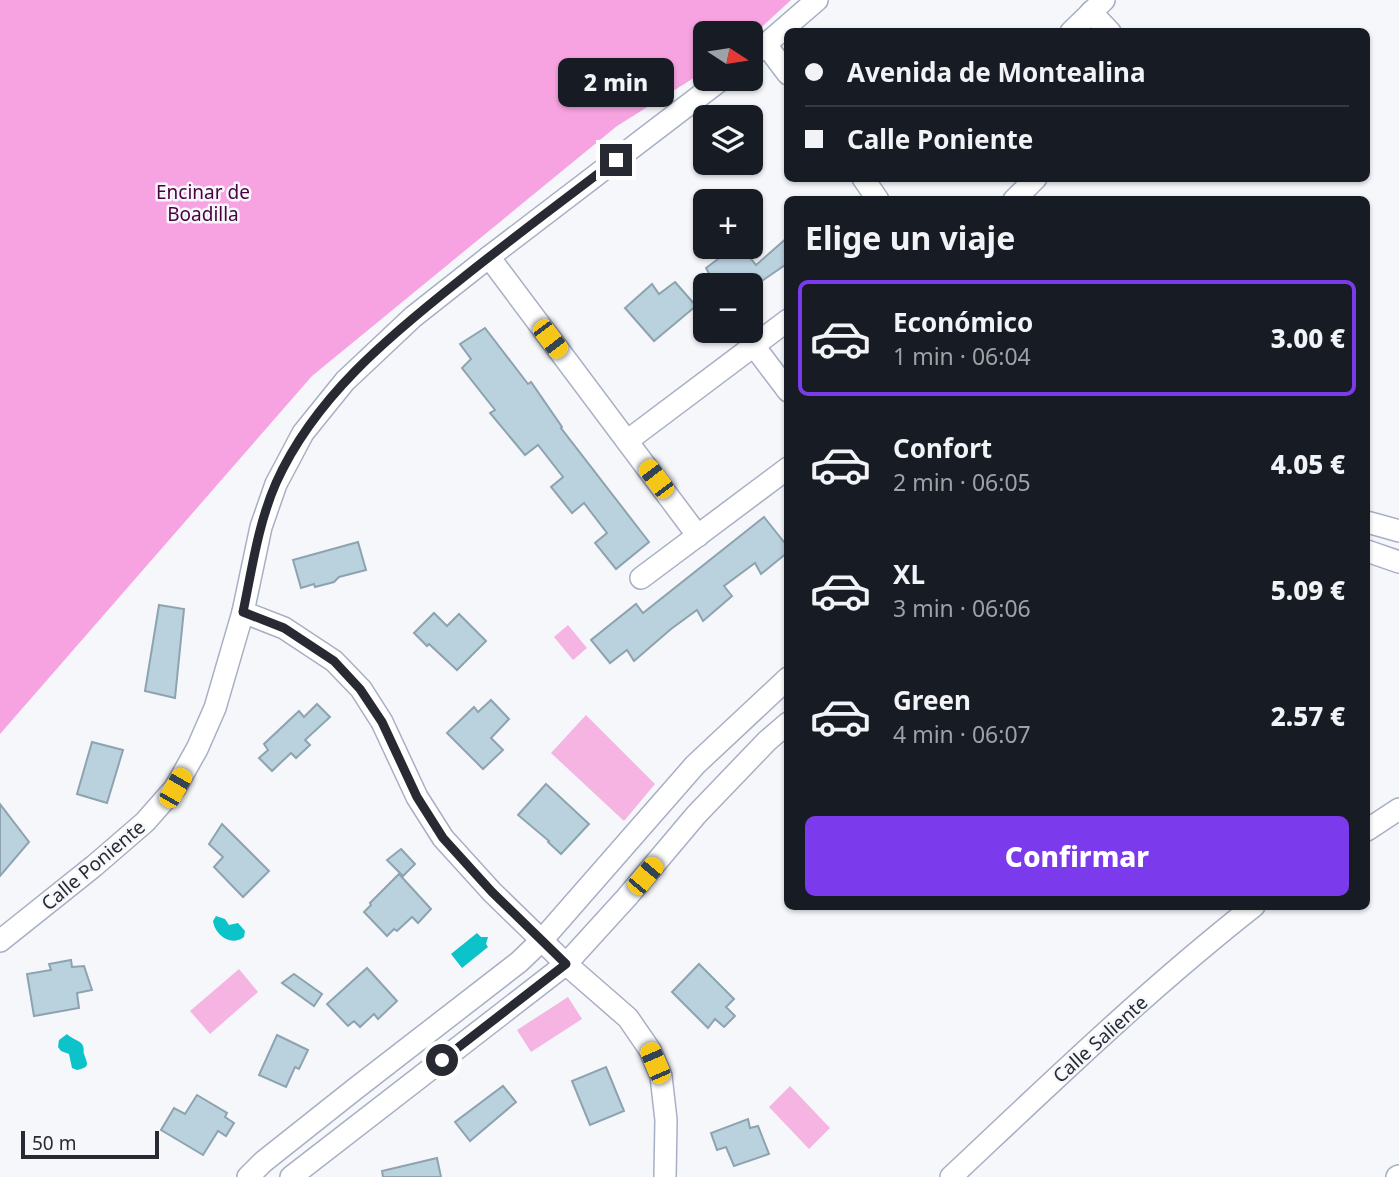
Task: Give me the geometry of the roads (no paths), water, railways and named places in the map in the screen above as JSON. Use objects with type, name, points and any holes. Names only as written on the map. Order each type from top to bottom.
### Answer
[{"type":"street","points":[[785,28],[817,0]]},
{"type":"street","points":[[1075,28],[1098,6],[1108,28]]},
{"type":"street","points":[[763,47],[784,29]]},
{"type":"street","points":[[763,54],[784,71]]},
{"type":"street","name":"Calle Poniente","points":[[0,941],[135,831],[175,788],[197,749],[215,708],[243,612],[261,527],[276,484],[303,433],[345,381],[413,317],[706,91]]},
{"type":"street","points":[[1018,196],[1032,182]]},
{"type":"street","points":[[489,257],[698,536]]},
{"type":"street","points":[[627,441],[784,323]]},
{"type":"street","points":[[754,346],[784,386]]},
{"type":"street","points":[[641,578],[784,471]]},
{"type":"street","points":[[1370,523],[1399,531]]},
{"type":"street","points":[[1370,552],[1399,562]]},
{"type":"street","points":[[243,612],[284,628],[334,661],[360,689],[382,722],[417,797],[443,838],[492,892],[566,964],[628,1018],[650,1050],[661,1076],[666,1120],[665,1177]]},
{"type":"street","points":[[248,1177],[355,1089],[519,962],[542,940],[695,765],[784,682]]},
{"type":"street","points":[[291,1177],[566,964],[696,815],[784,726]]},
{"type":"street","points":[[1370,828],[1399,809]]},
{"type":"street","name":"Calle Saliente","points":[[951,1177],[1114,1026],[1207,943],[1249,910]]},
{"type":"water","points":[[216,916],[225,919],[229,925],[238,923],[245,931],[244,937],[234,941],[220,935],[214,926]]},
{"type":"water","points":[[477,933],[481,937],[488,937],[488,947],[462,968],[451,954]]},
{"type":"water","points":[[67,1034],[83,1046],[86,1067],[77,1070],[72,1068],[69,1054],[58,1047],[59,1040]]},
{"type":"park label","name":"Encinar de Boadilla","points":[[203,203]]}]
